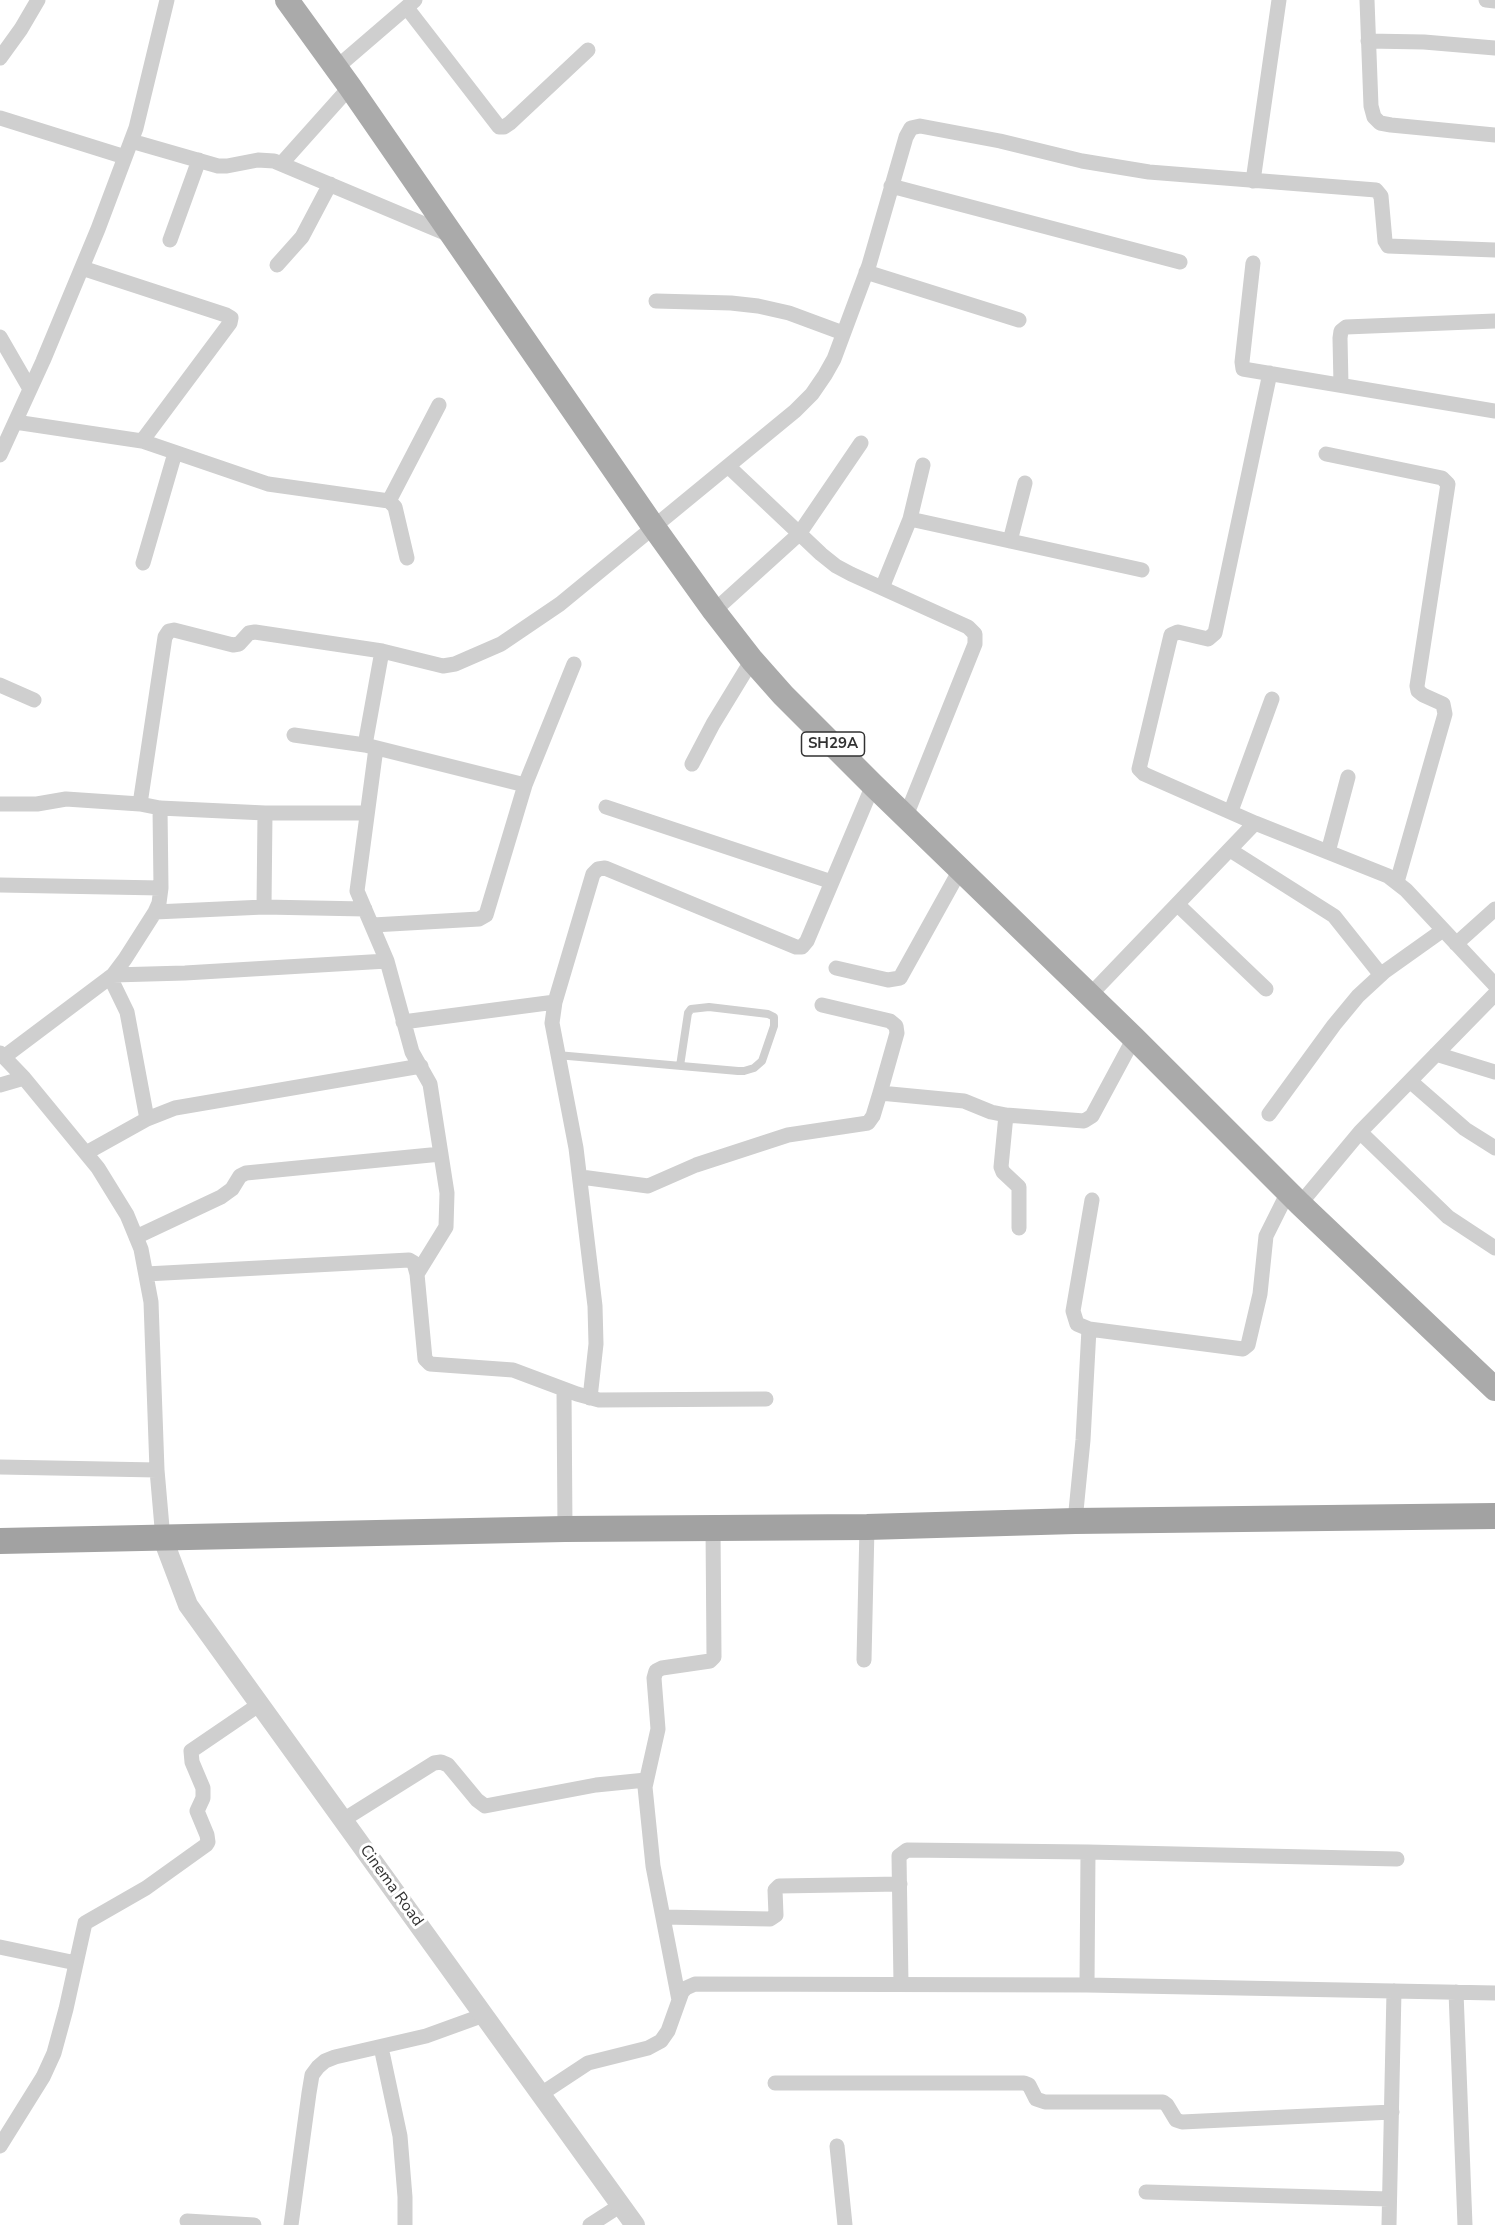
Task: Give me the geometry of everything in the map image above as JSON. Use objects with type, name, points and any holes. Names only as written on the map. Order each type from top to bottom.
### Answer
[{"type":"highway","points":[[0,1541],[565,1529],[867,1527],[1075,1521],[1495,1516]]},
{"type":"main road","name":"SH29A","points":[[287,0],[343,77],[653,526],[752,660],[783,695],[873,785],[1134,1038],[1294,1198],[1495,1389]]},
{"type":"street","points":[[0,58],[38,0]]},
{"type":"street","points":[[0,455],[9,428],[30,389],[82,268],[131,141],[167,0]]},
{"type":"street","points":[[1253,181],[1279,0]]},
{"type":"street","points":[[1367,0],[1371,113],[1376,120],[1391,125],[1495,135]]},
{"type":"street","points":[[1486,0],[1495,1]]},
{"type":"street","points":[[282,163],[343,77],[411,4],[499,127],[510,123],[588,50]]},
{"type":"street","points":[[1368,42],[1424,42],[1495,48]]},
{"type":"street","points":[[0,118],[125,157]]},
{"type":"street","points":[[140,804],[165,637],[169,631],[174,630],[233,645],[239,644],[249,633],[255,632],[382,651],[443,666],[455,664],[511,638],[560,604],[653,526],[729,467],[812,394],[825,375],[866,272],[911,128],[920,126],[1000,141],[1082,161],[1149,172],[1378,191],[1381,199],[1385,241],[1389,246],[1495,250]]},
{"type":"street","points":[[131,141],[227,166],[267,159],[282,163],[450,235]]},
{"type":"street","points":[[170,240],[199,160]]},
{"type":"street","points":[[277,265],[302,237],[330,184]]},
{"type":"street","points":[[891,186],[1180,262]]},
{"type":"street","points":[[1253,263],[1242,366],[1245,370],[1495,411]]},
{"type":"street","points":[[82,268],[231,318],[230,323],[142,441]]},
{"type":"street","points":[[866,272],[1019,320]]},
{"type":"street","points":[[656,302],[731,303],[758,306],[789,313],[843,333]]},
{"type":"street","points":[[1341,385],[1340,338],[1341,331],[1346,327],[1495,321]]},
{"type":"street","points":[[1,341],[30,389]]},
{"type":"street","points":[[1270,373],[1215,633],[1212,638],[1208,639],[1178,632],[1171,635],[1139,767],[1144,774],[1397,882],[1495,984]]},
{"type":"street","points":[[389,501],[439,405]]},
{"type":"street","points":[[9,428],[142,441],[268,484],[389,501],[395,507],[407,558]]},
{"type":"street","points":[[714,611],[799,534],[861,443]]},
{"type":"street","points":[[143,563],[175,453]]},
{"type":"street","points":[[1326,454],[1442,478],[1448,484],[1418,686],[1418,691],[1423,695],[1443,704],[1445,714],[1397,882]]},
{"type":"street","points":[[882,588],[910,519],[923,465]]},
{"type":"street","points":[[729,467],[799,534],[837,566],[973,630],[976,639],[906,816]]},
{"type":"street","points":[[1010,541],[1025,483]]},
{"type":"street","points":[[910,519],[1142,570]]},
{"type":"street","points":[[382,651],[370,747],[367,813],[357,884],[358,897],[373,925],[387,961],[412,1052],[427,1077],[433,1096],[447,1193],[446,1227],[417,1274]]},
{"type":"street","points":[[692,764],[752,660]]},
{"type":"street","points":[[373,925],[479,919],[486,915],[525,785],[573,664]]},
{"type":"street","points":[[0,685],[34,700]]},
{"type":"street","points":[[1231,811],[1272,699]]},
{"type":"street","points":[[294,735],[370,747],[525,785]]},
{"type":"street","points":[[1328,852],[1348,777]]},
{"type":"street","points":[[590,1398],[597,1323],[580,1177],[552,1023],[555,1002],[593,874],[600,868],[605,868],[799,947],[804,946],[873,785]]},
{"type":"street","points":[[0,804],[37,804],[66,799],[140,804],[160,808],[264,813],[367,813]]},
{"type":"street","points":[[606,807],[832,882]]},
{"type":"street","points":[[160,808],[161,888],[155,912],[125,959],[111,976],[2,1055],[24,1078],[98,1168],[128,1215],[136,1237],[151,1302],[157,1470],[163,1539]]},
{"type":"street","points":[[264,813],[264,907]]},
{"type":"street","points":[[1090,995],[1255,823]]},
{"type":"street","points":[[1230,850],[1334,916],[1381,975]]},
{"type":"street","points":[[836,968],[888,980],[900,978],[960,870]]},
{"type":"street","points":[[0,885],[161,888]]},
{"type":"street","points":[[1178,905],[1266,989]]},
{"type":"street","points":[[155,912],[264,907],[365,909]]},
{"type":"street","points":[[1456,944],[1495,909]]},
{"type":"street","points":[[1269,1114],[1334,1025],[1359,996],[1381,975],[1443,930]]},
{"type":"street","points":[[111,976],[387,961]]},
{"type":"street","points":[[111,976],[127,1012],[147,1119]]},
{"type":"street","points":[[1092,1200],[1073,1311],[1077,1324],[1089,1329],[1246,1349],[1260,1294],[1266,1236],[1294,1198],[1495,994]]},
{"type":"street","points":[[403,1022],[555,1002]]},
{"type":"street","points":[[580,1177],[643,1186],[652,1185],[696,1165],[788,1135],[864,1124],[873,1116],[897,1033],[896,1026],[890,1021],[822,1005]]},
{"type":"street","points":[[880,1093],[964,1101],[1006,1115],[1087,1120],[1095,1111],[1134,1038]]},
{"type":"street","points":[[1436,1054],[1495,1072]]},
{"type":"street","points":[[86,1153],[162,1112],[194,1103],[421,1066]]},
{"type":"street","points":[[0,1085],[24,1078]]},
{"type":"street","points":[[1410,1081],[1465,1129],[1495,1148]]},
{"type":"street","points":[[1006,1115],[1001,1163],[1003,1172],[1019,1187],[1019,1228]]},
{"type":"street","points":[[1360,1132],[1448,1216],[1471,1234],[1495,1248]]},
{"type":"street","points":[[136,1237],[229,1192],[240,1176],[246,1173],[441,1155]]},
{"type":"street","points":[[146,1274],[402,1260],[414,1263],[417,1274],[424,1353],[428,1363],[513,1370],[564,1390],[590,1398],[608,1400],[766,1399]]},
{"type":"street","points":[[1075,1521],[1083,1440],[1089,1329]]},
{"type":"street","points":[[564,1390],[565,1529]]},
{"type":"street","points":[[0,1467],[157,1470]]},
{"type":"street","points":[[679,2000],[654,1866],[645,1796],[646,1780],[658,1729],[654,1678],[656,1671],[662,1668],[710,1661],[714,1657],[713,1527]]},
{"type":"street","points":[[864,1660],[867,1527]]},
{"type":"street","name":"Cinema Road","points":[[163,1539],[188,1605],[635,2225]]},
{"type":"street","points":[[0,2146],[43,2077],[54,2053],[61,2033],[86,1923],[146,1888],[208,1842],[197,1811],[203,1798],[204,1788],[192,1762],[191,1751],[260,1704]]},
{"type":"street","points":[[343,1820],[434,1763],[441,1762],[448,1765],[485,1806],[596,1785],[646,1780]]},
{"type":"street","points":[[901,1984],[899,1856],[907,1850],[1397,1859]]},
{"type":"street","points":[[1087,1985],[1088,1852]]},
{"type":"street","points":[[663,1917],[770,1919],[776,1915],[775,1890],[779,1886],[900,1884]]},
{"type":"street","points":[[0,1947],[76,1963]]},
{"type":"street","points":[[541,2094],[593,2061],[656,2045],[665,2037],[686,1988],[695,1984],[1087,1985],[1495,1993]]},
{"type":"street","points":[[1389,2225],[1394,1991]]},
{"type":"street","points":[[1456,1992],[1465,2225]]},
{"type":"street","points":[[291,2225],[312,2075],[325,2061],[426,2036],[484,2015]]},
{"type":"street","points":[[381,2048],[400,2136],[405,2225]]},
{"type":"street","points":[[775,2083],[1024,2084],[1029,2085],[1036,2099],[1045,2102],[1163,2102],[1167,2104],[1176,2120],[1182,2122],[1392,2112]]},
{"type":"street","points":[[837,2146],[845,2225]]},
{"type":"street","points":[[1146,2192],[1389,2199]]},
{"type":"street","points":[[590,2225],[621,2205]]},
{"type":"street","points":[[187,2221],[254,2225]]},
{"type":"lane","points":[[558,1055],[680,1066],[738,1071],[754,1068],[762,1061],[774,1026],[774,1017],[768,1014],[709,1007],[691,1010],[688,1013],[680,1066]]}]
